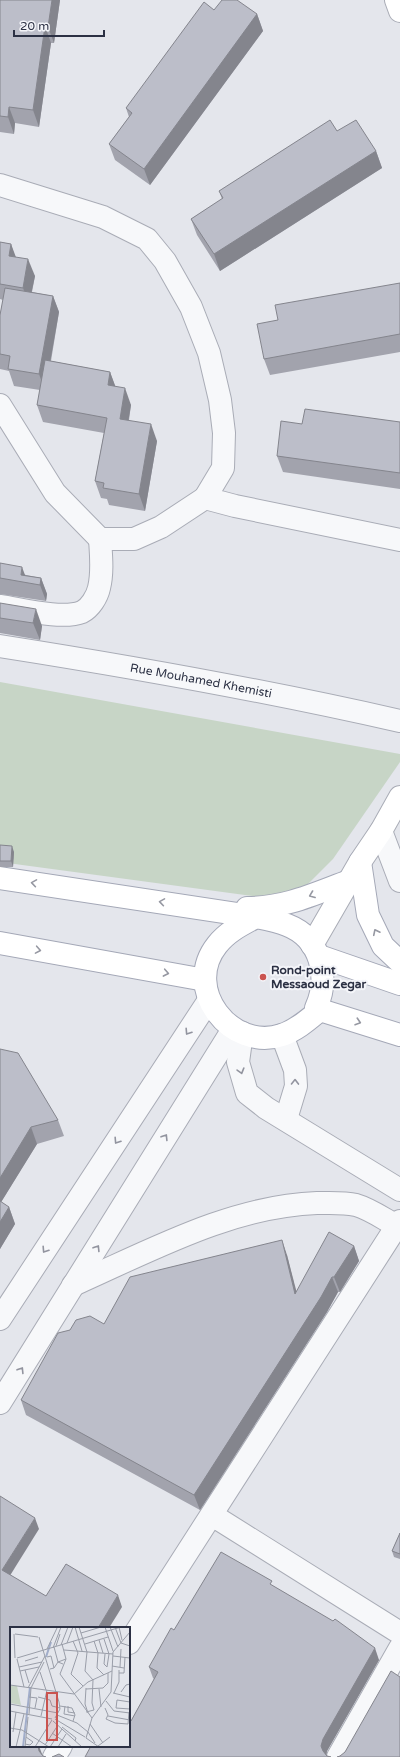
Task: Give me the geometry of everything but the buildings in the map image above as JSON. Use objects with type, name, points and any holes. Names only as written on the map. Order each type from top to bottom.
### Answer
[{"type":"main road","points":[[316,951],[349,881],[381,831],[400,797]]},
{"type":"main road","points":[[360,862],[368,915],[384,946],[400,962]]},
{"type":"main road","points":[[0,878],[256,917],[287,925],[301,933],[316,951],[323,977],[320,998],[316,1008],[400,1035]]},
{"type":"main road","points":[[196,908],[267,908],[296,901],[349,881]]},
{"type":"main road","points":[[256,917],[226,934],[216,946],[208,961],[207,990],[222,1019],[237,1031],[262,1038],[282,1035],[300,1026],[320,1010]]},
{"type":"main road","points":[[0,943],[207,990]]},
{"type":"main road","points":[[316,951],[400,984]]},
{"type":"street","points":[[0,185],[103,217],[147,239],[166,261],[191,307],[209,353],[220,400],[224,433],[223,468],[205,498],[161,526],[134,538],[100,539]]},
{"type":"street","points":[[0,405],[55,493],[100,539],[101,564],[99,587],[96,599],[83,612],[65,616],[0,606]]},
{"type":"street","points":[[205,498],[235,506],[400,540]]},
{"type":"street","name":"Rue Mouhamed Khemisti","points":[[0,646],[304,699],[400,721]]},
{"type":"street","points":[[381,831],[400,881]]},
{"type":"street","points":[[0,1319],[207,990]]},
{"type":"street","points":[[237,1031],[238,1062],[247,1093],[266,1108],[400,1190]]},
{"type":"street","points":[[0,1403],[73,1285],[237,1031]]},
{"type":"street","points":[[282,1035],[295,1070],[296,1086],[286,1119]]},
{"type":"street","points":[[73,1285],[184,1236],[238,1215],[270,1208],[299,1204],[334,1202],[357,1206],[398,1224],[212,1516],[130,1641]]},
{"type":"street","points":[[212,1516],[400,1633]]},
{"type":"street","points":[[338,1757],[400,1648]]},
{"type":"street","points":[[54,1757],[61,1747]]},
{"type":"green space","points":[[0,682],[400,754],[400,762],[333,859],[305,887],[282,900],[0,862]]},
{"type":"place","name":"Rond-point Messaoud Zegar","points":[[263,977]]}]
